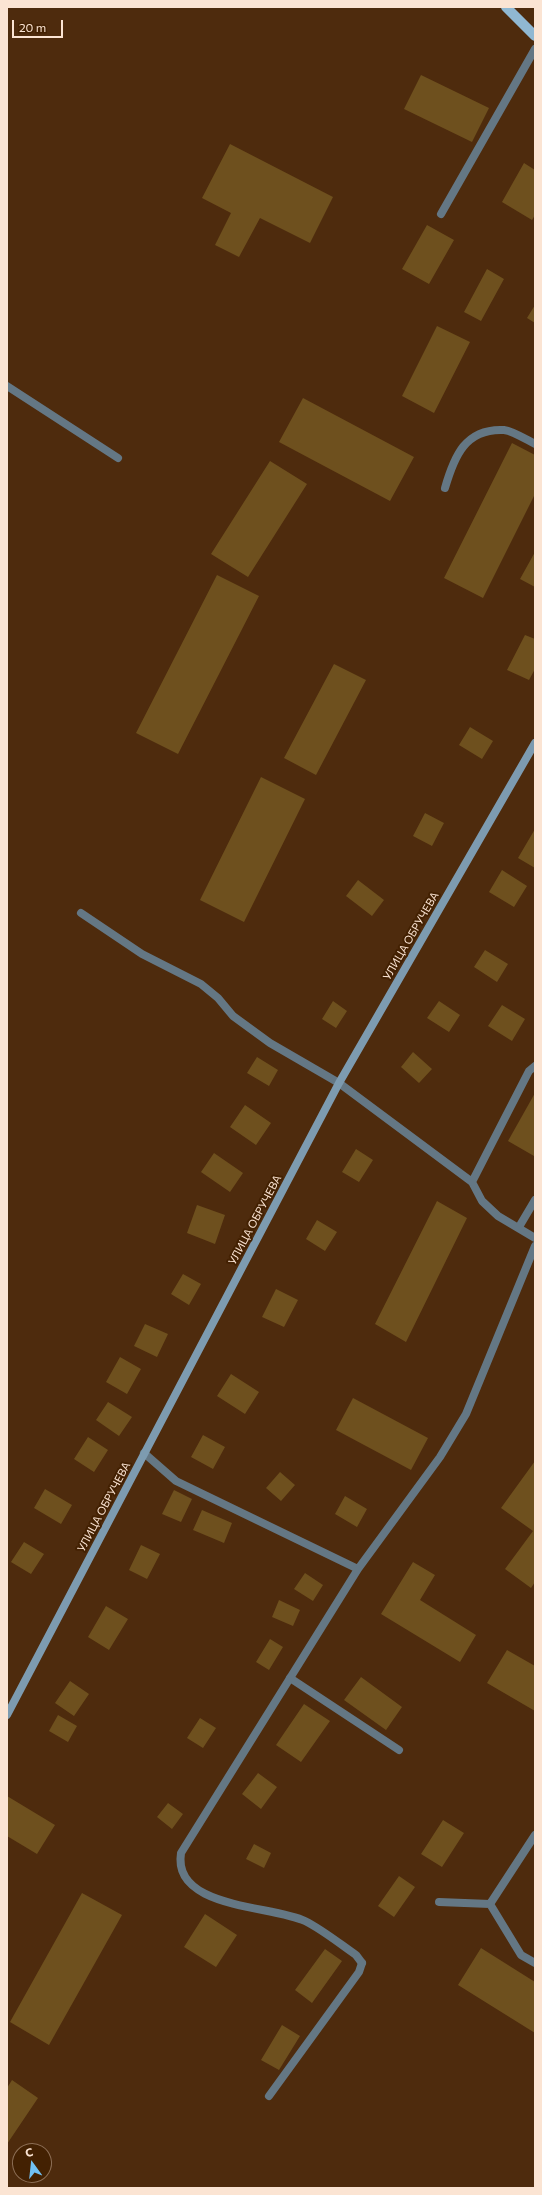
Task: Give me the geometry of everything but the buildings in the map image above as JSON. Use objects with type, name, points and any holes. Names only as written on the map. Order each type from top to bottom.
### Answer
[{"type":"main road","points":[[506,7],[535,36]]},
{"type":"street","points":[[441,214],[535,48]]},
{"type":"street","points":[[7,386],[118,458]]},
{"type":"street","points":[[445,488],[455,456],[473,436],[505,430],[535,444]]},
{"type":"street","name":"УЛИЦА ОБРУЧЕВА","points":[[7,1715],[339,1083],[535,743]]},
{"type":"street","points":[[81,912],[142,954],[201,984],[218,998],[233,1016],[264,1039],[339,1083],[472,1182],[482,1201],[498,1216],[519,1227],[535,1238]]},
{"type":"street","points":[[472,1182],[530,1071],[535,1066]]},
{"type":"street","points":[[519,1227],[535,1200]]},
{"type":"street","points":[[269,2096],[359,1972],[362,1963],[356,1955],[305,1921],[287,1915],[228,1904],[196,1887],[183,1877],[179,1864],[181,1853],[358,1569],[440,1457],[466,1414],[535,1246]]},
{"type":"street","points":[[144,1453],[176,1481],[358,1569]]},
{"type":"street","points":[[290,1678],[399,1750]]},
{"type":"street","points":[[490,1904],[535,1835]]},
{"type":"street","points":[[440,1902],[490,1904]]},
{"type":"street","points":[[490,1904],[521,1955],[535,1962]]}]
